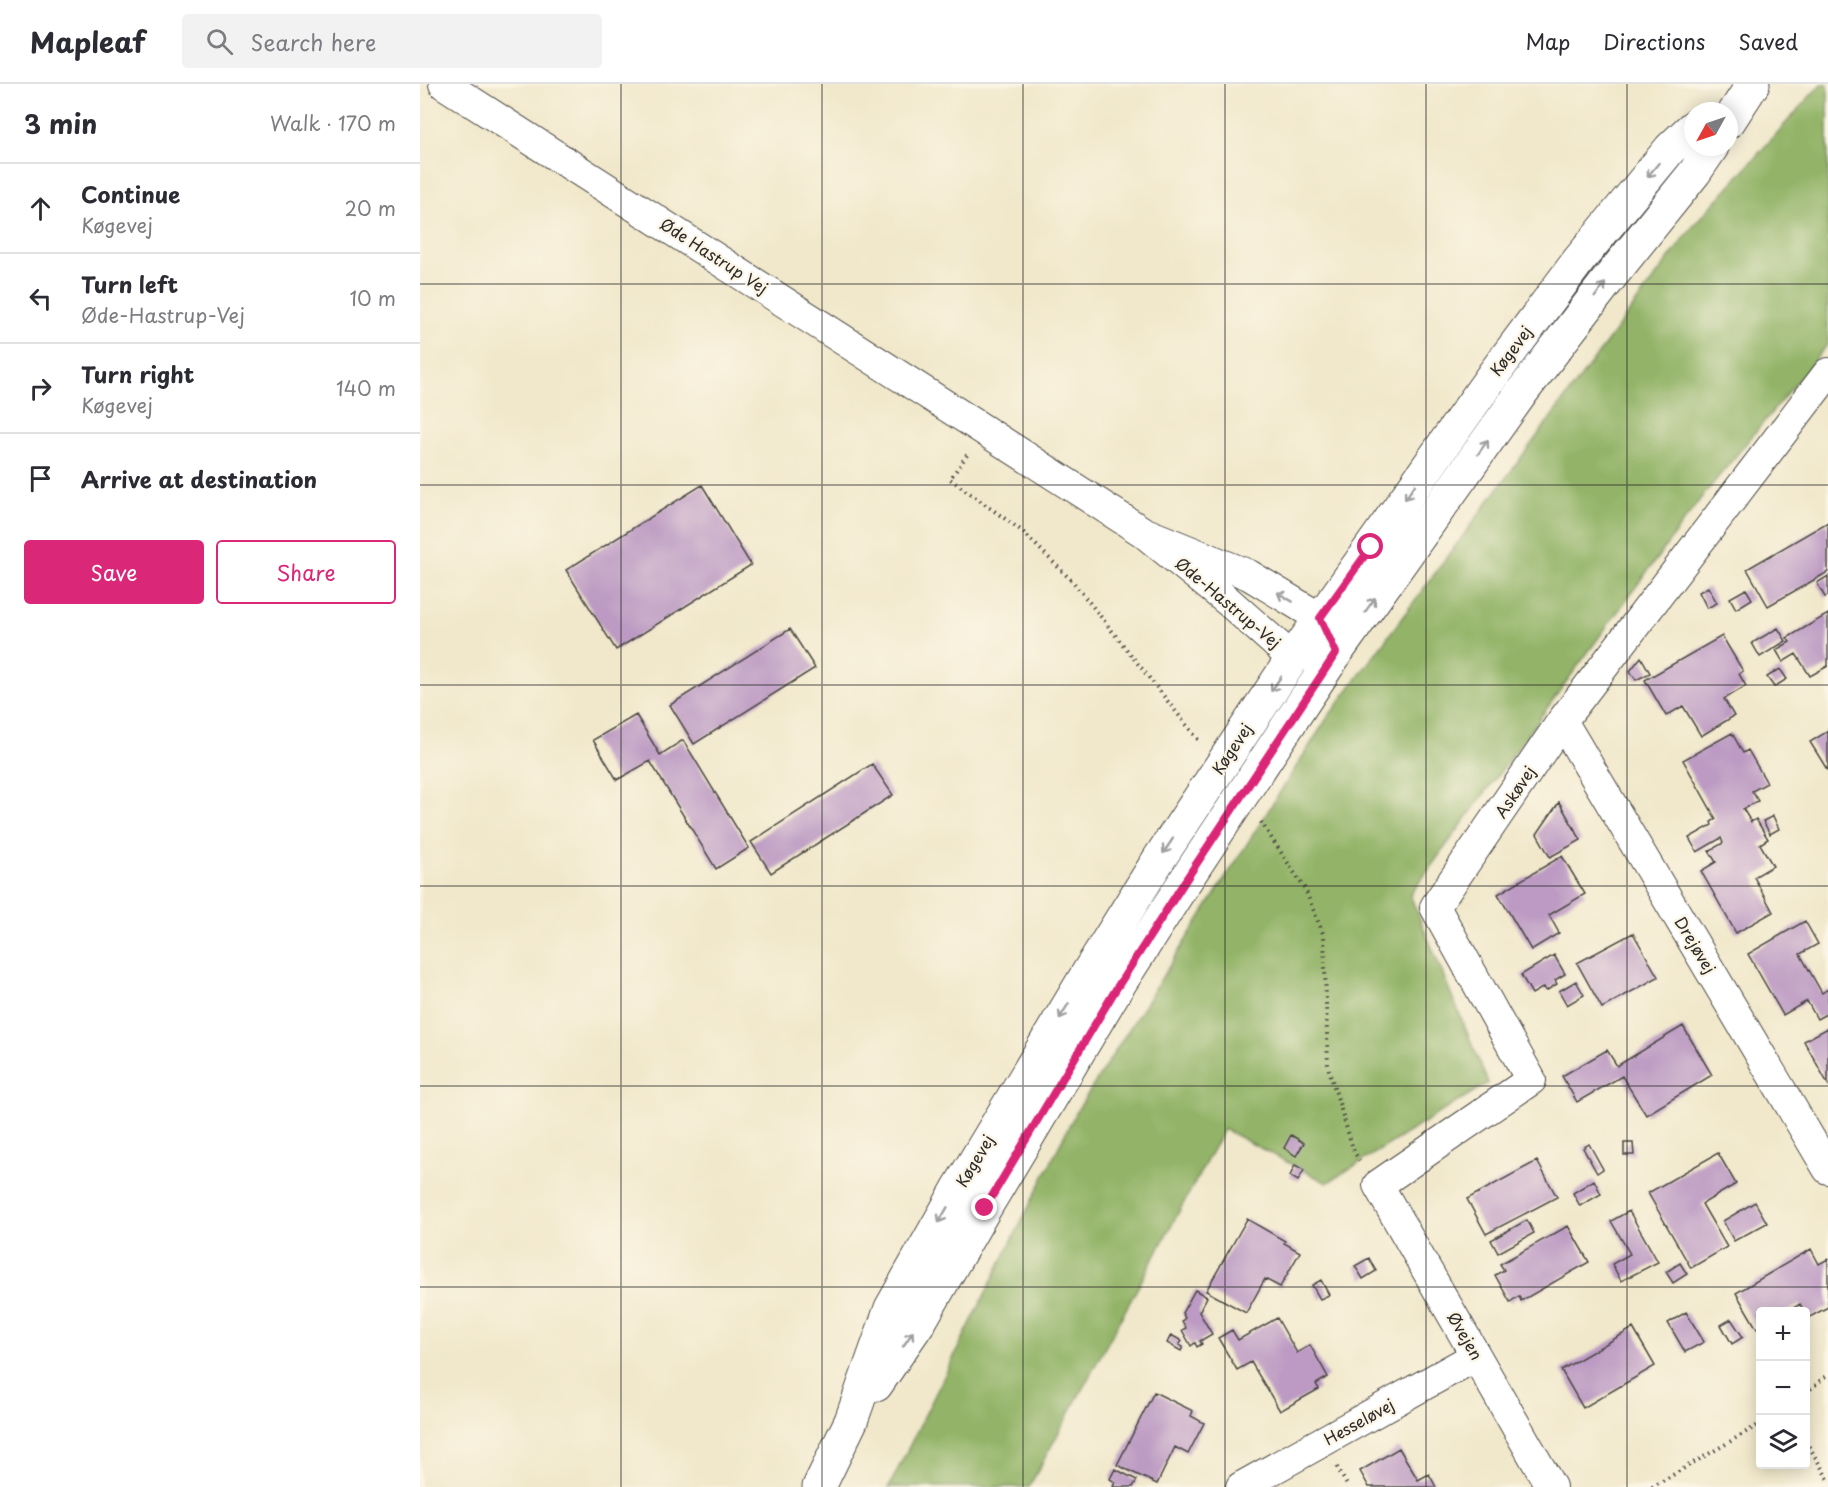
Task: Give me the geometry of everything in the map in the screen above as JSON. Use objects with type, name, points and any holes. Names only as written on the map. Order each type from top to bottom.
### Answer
[{"type":"main road","points":[[1719,102],[1738,84]]},
{"type":"main road","points":[[1738,108],[1754,84]]},
{"type":"main road","name":"Køgevej","points":[[819,1487],[851,1421],[891,1308],[957,1191],[1089,970],[1159,859],[1320,618],[1492,375],[1572,270],[1670,149],[1684,136]]},
{"type":"main road","name":"Køgevej","points":[[851,1421],[920,1321],[990,1198],[1122,980],[1336,653],[1522,392],[1706,156]]},
{"type":"street","name":"Øde Hastrup Vej","points":[[444,84],[984,429]]},
{"type":"street","name":"Askøvej","points":[[1378,1185],[1531,1080],[1435,908],[1563,721],[1828,373]]},
{"type":"street","name":"Øde-Hastrup-Vej","points":[[984,429],[1143,532],[1229,602],[1282,649],[1294,656],[1336,653]]},
{"type":"street","name":"Øde-Hastrup-Vej","points":[[1143,532],[1249,575],[1320,618]]},
{"type":"street","points":[[1320,618],[1336,653]]},
{"type":"street","name":"Drejøvej","points":[[1563,721],[1828,1169]]},
{"type":"street","name":"Øvejen","points":[[1378,1185],[1551,1487]]},
{"type":"street","name":"Hesseløvej","points":[[1241,1487],[1476,1356]]},
{"type":"path","points":[[984,429],[950,479],[1022,531],[1074,583],[1205,748]]},
{"type":"path","points":[[1259,819],[1305,889],[1324,936],[1328,1067],[1354,1152],[1378,1185]]},
{"type":"path","points":[[1810,1390],[1828,1374]]},
{"type":"path","points":[[1652,1487],[1756,1427]]},
{"type":"path","points":[[1810,1448],[1828,1479]]},
{"type":"green space","points":[[1821,84],[1828,84],[1828,344],[1701,498],[1410,895],[1488,1083],[1327,1183],[1224,1129],[1029,1487],[889,1487],[1075,1114],[1326,720],[1691,229]]},
{"type":"building","points":[[702,485],[751,565],[616,650],[566,570]]},
{"type":"building","points":[[1828,522],[1828,572],[1768,606],[1747,569]]},
{"type":"building","points":[[1828,576],[1828,596],[1825,597],[1817,583]]},
{"type":"building","points":[[1708,587],[1717,603],[1707,608],[1699,592]]},
{"type":"building","points":[[1746,589],[1752,599],[1736,609],[1730,598]]},
{"type":"building","points":[[1828,614],[1828,666],[1810,676],[1796,654],[1783,662],[1776,650],[1790,642],[1787,638]]},
{"type":"building","points":[[1778,628],[1786,641],[1760,657],[1752,643]]},
{"type":"building","points":[[790,629],[815,668],[694,744],[670,705]]},
{"type":"building","points":[[1722,636],[1743,671],[1739,674],[1746,686],[1724,699],[1734,716],[1701,736],[1683,706],[1666,716],[1645,680]]},
{"type":"building","points":[[1641,657],[1650,673],[1636,680],[1630,671]]},
{"type":"building","points":[[1780,669],[1787,679],[1774,687],[1767,677]]},
{"type":"building","points":[[636,715],[660,755],[683,740],[749,848],[716,869],[650,761],[617,780],[593,740]]},
{"type":"building","points":[[1828,731],[1828,771],[1810,742]]},
{"type":"building","points":[[1732,733],[1743,753],[1748,750],[1767,783],[1752,791],[1758,801],[1743,809],[1751,822],[1756,819],[1768,839],[1760,844],[1773,866],[1754,877],[1773,912],[1736,933],[1701,871],[1716,862],[1709,851],[1723,843],[1721,838],[1697,852],[1689,838],[1712,825],[1711,822],[1716,819],[1683,760]]},
{"type":"building","points":[[872,764],[893,795],[771,873],[751,842]]},
{"type":"building","points":[[1559,802],[1581,840],[1550,857],[1537,834]]},
{"type":"building","points":[[1773,816],[1779,829],[1770,834],[1763,821]]},
{"type":"building","points":[[1562,856],[1585,894],[1549,915],[1559,933],[1531,950],[1498,894]]},
{"type":"building","points":[[1805,921],[1818,944],[1800,954],[1822,993],[1828,989],[1828,1013],[1817,1019],[1807,1001],[1783,1015],[1748,954]]},
{"type":"building","points":[[1633,933],[1658,977],[1602,1008],[1577,963]]},
{"type":"building","points":[[1554,955],[1565,974],[1555,980],[1557,984],[1546,991],[1544,987],[1532,994],[1521,975]]},
{"type":"building","points":[[1576,981],[1584,995],[1567,1005],[1559,991]]},
{"type":"building","points":[[1683,1026],[1712,1075],[1646,1115],[1622,1076],[1577,1102],[1562,1076],[1607,1050],[1617,1066]]},
{"type":"building","points":[[1828,1028],[1828,1084],[1804,1041]]},
{"type":"building","points":[[1291,1135],[1304,1143],[1296,1156],[1284,1148]]},
{"type":"building","points":[[1624,1143],[1633,1143],[1634,1155],[1624,1155]]},
{"type":"building","points":[[1589,1144],[1603,1169],[1597,1173],[1583,1148]]},
{"type":"building","points":[[1718,1153],[1736,1184],[1702,1204],[1727,1247],[1691,1268],[1648,1193]]},
{"type":"building","points":[[1537,1161],[1557,1197],[1486,1234],[1467,1199]]},
{"type":"building","points":[[1295,1165],[1304,1170],[1298,1181],[1290,1176]]},
{"type":"building","points":[[1594,1180],[1601,1194],[1580,1206],[1573,1193]]},
{"type":"building","points":[[1755,1202],[1767,1223],[1734,1241],[1723,1221]]},
{"type":"building","points":[[1629,1211],[1658,1262],[1621,1281],[1612,1264],[1630,1254],[1611,1221]]},
{"type":"building","points":[[1247,1219],[1300,1252],[1280,1287],[1265,1279],[1246,1313],[1206,1291]]},
{"type":"building","points":[[1527,1220],[1534,1233],[1498,1253],[1491,1240]]},
{"type":"building","points":[[1568,1226],[1589,1262],[1521,1301],[1519,1296],[1510,1302],[1495,1275],[1504,1270],[1500,1264]]},
{"type":"building","points":[[1811,1249],[1819,1264],[1828,1259],[1828,1307],[1810,1317],[1810,1307],[1802,1307],[1800,1304],[1795,1307],[1756,1307],[1756,1327],[1736,1293]]},
{"type":"building","points":[[1369,1258],[1376,1271],[1363,1279],[1355,1266]]},
{"type":"building","points":[[1680,1263],[1687,1274],[1673,1283],[1666,1272]]},
{"type":"building","points":[[1321,1280],[1329,1295],[1320,1299],[1312,1285]]},
{"type":"building","points":[[1195,1290],[1207,1297],[1199,1312],[1212,1334],[1200,1341],[1202,1344],[1197,1347],[1195,1343],[1191,1346],[1182,1330],[1186,1328],[1182,1321],[1185,1318],[1182,1313]]},
{"type":"building","points":[[1686,1312],[1704,1342],[1685,1352],[1668,1323]]},
{"type":"building","points":[[1277,1318],[1297,1353],[1310,1345],[1328,1377],[1316,1384],[1319,1389],[1280,1411],[1251,1362],[1237,1370],[1218,1338],[1232,1330],[1238,1340]]},
{"type":"building","points":[[1731,1319],[1743,1337],[1732,1344],[1721,1325]]},
{"type":"building","points":[[1633,1328],[1655,1366],[1583,1408],[1561,1370]]},
{"type":"building","points":[[1171,1335],[1182,1341],[1179,1345],[1183,1347],[1181,1351],[1167,1343]]},
{"type":"building","points":[[1154,1392],[1193,1411],[1191,1416],[1204,1423],[1188,1454],[1175,1447],[1157,1484],[1117,1465]]},
{"type":"building","points":[[1399,1448],[1418,1480],[1429,1474],[1436,1487],[1369,1487],[1360,1471]]},
{"type":"building","points":[[1115,1469],[1137,1480],[1133,1487],[1113,1487],[1115,1482],[1110,1479]]},
{"type":"route","points":[[985,1208],[1116,989],[1336,653],[1320,618],[1371,547]]}]
